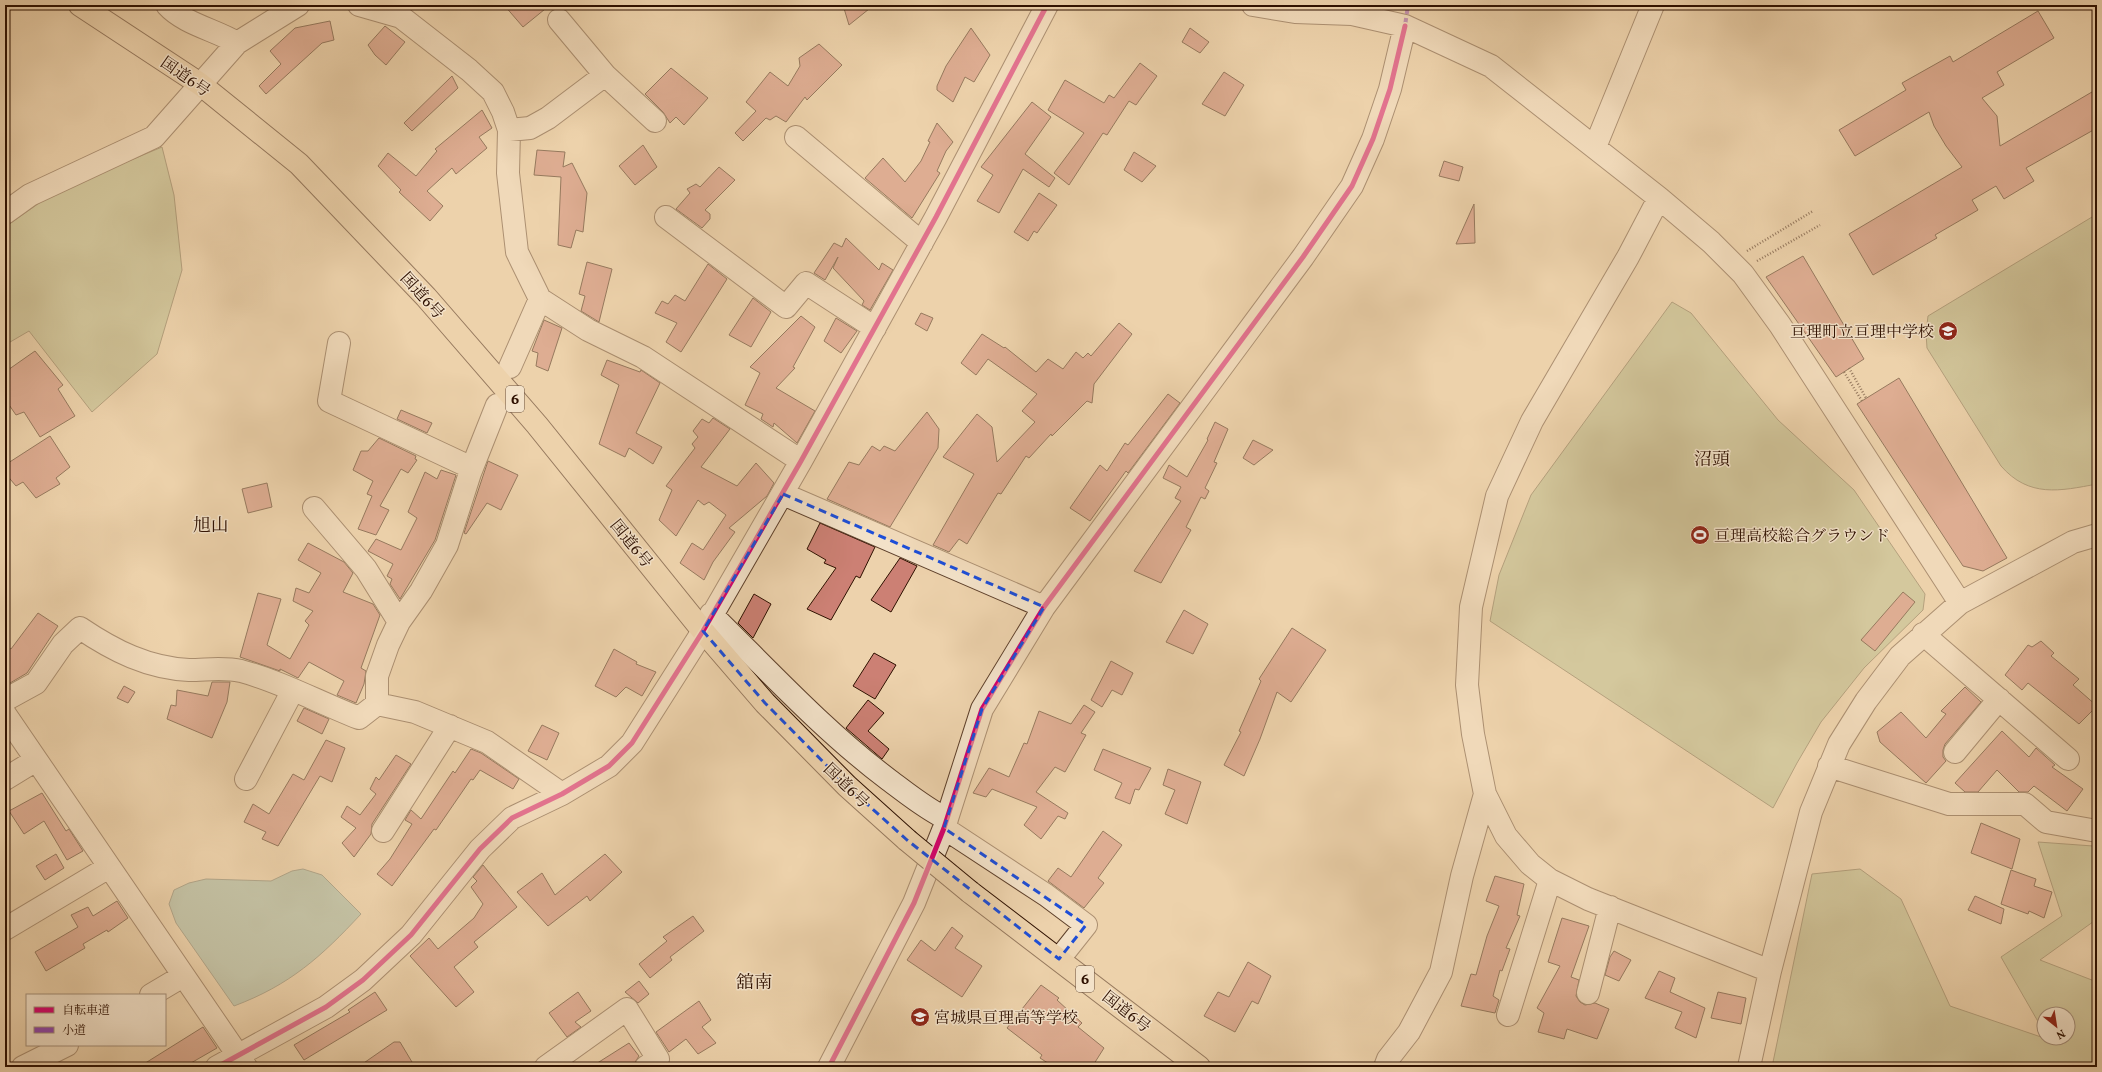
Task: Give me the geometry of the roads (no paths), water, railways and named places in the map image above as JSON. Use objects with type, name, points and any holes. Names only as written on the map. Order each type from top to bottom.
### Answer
[{"type":"highway","name":"国道6号","points":[[80,5],[200,84],[299,164],[426,297],[707,622],[765,703],[847,786],[907,840],[970,892],[1199,1067]]},
{"type":"street","points":[[167,5],[191,22],[220,33],[237,43]]},
{"type":"street","points":[[5,212],[30,195],[154,137],[237,43],[298,5]]},
{"type":"street","points":[[358,5],[401,17],[469,70],[493,92],[503,112],[509,130],[508,172],[517,252],[540,299],[588,330],[643,357],[802,461]]},
{"type":"street","points":[[217,1067],[242,1061],[326,1007],[363,980],[411,935],[480,849],[512,818],[562,794],[609,766],[632,743],[707,622],[802,461],[922,242],[1047,5]]},
{"type":"street","points":[[1253,5],[1295,12],[1352,14],[1405,26],[1491,66],[1595,146],[1659,198],[1711,242],[1743,274],[1780,325],[1960,603]]},
{"type":"street","points":[[1595,146],[1653,5]]},
{"type":"street","points":[[559,20],[605,75],[655,121]]},
{"type":"street","points":[[829,1067],[914,903],[946,823],[982,709],[1044,607],[1303,257],[1352,186],[1373,139],[1390,89],[1405,26]]},
{"type":"street","points":[[509,130],[530,128],[548,118],[605,75]]},
{"type":"street","points":[[796,137],[922,242]]},
{"type":"street","points":[[1659,198],[1628,257],[1532,421],[1497,496],[1471,607],[1467,685],[1473,734],[1485,794],[1506,836],[1530,864],[1550,880],[1610,907],[1770,971]]},
{"type":"street","points":[[666,217],[786,307],[806,283],[875,328]]},
{"type":"street","points":[[510,367],[540,299]]},
{"type":"street","points":[[339,344],[329,401],[472,468]]},
{"type":"street","points":[[377,704],[377,676],[399,622],[421,592],[447,545],[472,468],[497,405]]},
{"type":"street","points":[[783,494],[1044,607]]},
{"type":"street","points":[[314,508],[366,569],[399,622]]},
{"type":"street","points":[[1749,1067],[1770,971],[1810,812],[1839,744],[1866,701],[1900,656],[1923,634],[1960,603],[2073,542],[2097,535]]},
{"type":"street","points":[[707,622],[827,730],[868,764],[1086,925],[1059,959]]},
{"type":"street","points":[[5,700],[36,683],[63,644],[80,628],[108,648],[135,659],[163,667],[190,670],[217,668],[240,671],[292,690],[360,718],[377,704]]},
{"type":"street","points":[[1923,634],[2068,759]]},
{"type":"street","points":[[246,779],[292,690]]},
{"type":"street","points":[[1955,752],[1999,699]]},
{"type":"street","points":[[377,704],[415,712],[487,742],[562,794]]},
{"type":"street","points":[[5,714],[242,1061]]},
{"type":"street","points":[[383,831],[450,726]]},
{"type":"street","points":[[5,779],[36,760]]},
{"type":"street","points":[[1830,766],[1949,804],[2025,804],[2046,822],[2097,831]]},
{"type":"street","points":[[1386,1067],[1388,1059],[1409,1032],[1441,972],[1462,876],[1485,794]]},
{"type":"street","points":[[5,929],[109,867]]},
{"type":"street","points":[[1508,1015],[1550,880]]},
{"type":"street","points":[[1588,994],[1610,907]]},
{"type":"street","points":[[153,994],[183,976]]},
{"type":"street","points":[[546,1067],[628,1009],[658,1059],[646,1067]]},
{"type":"street","points":[[23,1067],[65,1046]]},
{"type":"place","name":"亘理町立亘理中学校","points":[[1948,331]]},
{"type":"place","name":"亘理高校総合グラウンド","points":[[1700,535]]},
{"type":"place","name":"宮城県亘理高等学校","points":[[920,1017]]},
{"type":"district","name":"沼頭","points":[[1712,459]]},
{"type":"district","name":"旭山","points":[[211,525]]},
{"type":"district","name":"舘南","points":[[754,982]]}]
